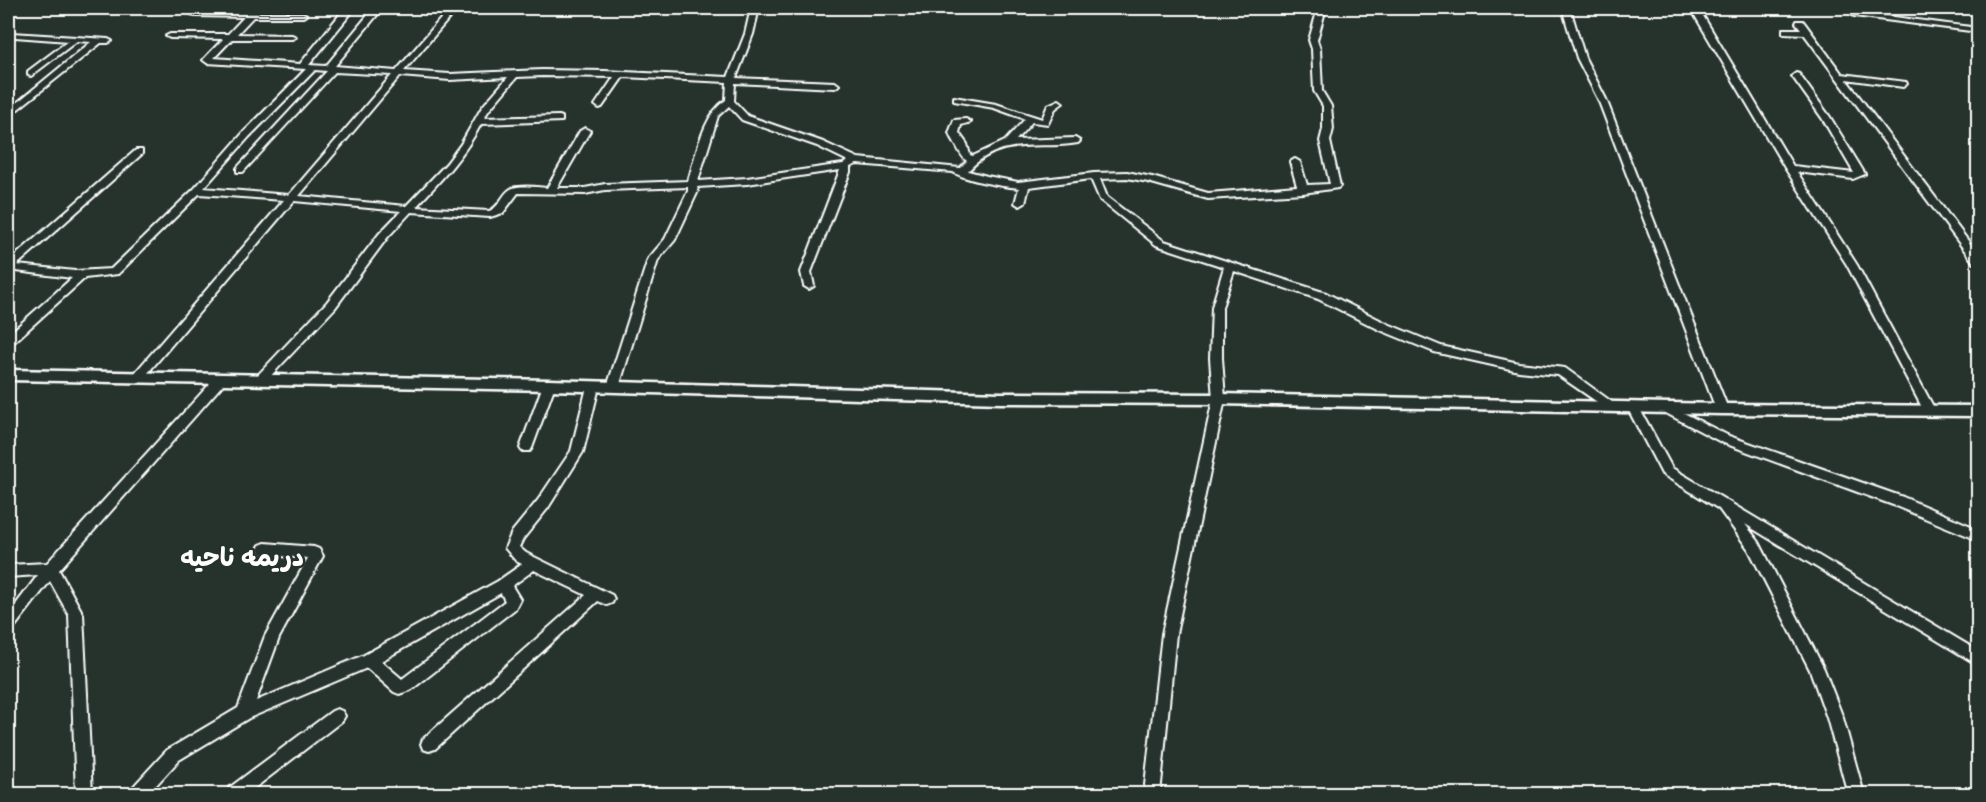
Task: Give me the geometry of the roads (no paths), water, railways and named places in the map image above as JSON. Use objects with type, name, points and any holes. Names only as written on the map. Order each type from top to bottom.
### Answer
[{"type":"main road","points":[[8,375],[549,385],[1001,398],[1219,399],[1722,409],[1978,411]]},
{"type":"street","points":[[304,65],[348,8]]},
{"type":"street","points":[[137,378],[454,8]]},
{"type":"street","points":[[755,8],[749,34],[731,80],[730,101],[745,118],[809,140],[856,161],[954,169],[961,173],[1025,185],[1094,176],[1127,175],[1208,196],[1304,190],[1336,184],[1325,141],[1328,129],[1327,106],[1318,91],[1316,49],[1313,40],[1322,8]]},
{"type":"street","points":[[1566,8],[1581,58],[1602,99],[1722,409]]},
{"type":"street","points":[[1845,8],[1854,14],[1978,30]]},
{"type":"street","points":[[1695,9],[1790,168],[1852,265],[1929,410]]},
{"type":"street","points":[[249,11],[207,60],[450,77],[620,75],[835,86]]},
{"type":"street","points":[[195,14],[240,15],[249,11],[303,15]]},
{"type":"street","points":[[240,170],[331,67],[375,12]]},
{"type":"street","points":[[1800,23],[1978,261]]},
{"type":"street","points":[[1786,31],[1808,33]]},
{"type":"street","points":[[15,35],[108,41]]},
{"type":"street","points":[[170,36],[292,37]]},
{"type":"street","points":[[31,73],[74,40]]},
{"type":"street","points":[[8,114],[98,41]]},
{"type":"street","points":[[8,267],[34,271],[114,272],[196,191],[246,135],[314,66]]},
{"type":"street","points":[[260,380],[332,305],[383,236],[409,211],[465,145],[485,109],[514,75]]},
{"type":"street","points":[[599,105],[620,75]]},
{"type":"street","points":[[1790,168],[1852,176],[1860,174],[1826,117],[1796,76]]},
{"type":"street","points":[[1841,76],[1903,84]]},
{"type":"street","points":[[957,99],[1011,110],[1029,120],[1045,122],[1051,107],[1059,103]]},
{"type":"street","points":[[613,387],[653,259],[670,240],[693,191],[692,184],[714,115],[730,101]]},
{"type":"street","points":[[478,121],[559,119]]},
{"type":"street","points":[[961,173],[973,160],[1008,143],[1029,120]]},
{"type":"street","points":[[966,122],[957,122],[954,133],[963,144],[966,157],[973,160]]},
{"type":"street","points":[[550,191],[585,131]]},
{"type":"street","points":[[1008,143],[1075,141]]},
{"type":"street","points":[[8,267],[140,152]]},
{"type":"street","points":[[196,191],[291,196],[409,211],[494,213],[499,211],[513,191],[585,191],[605,187],[692,184],[788,176],[845,166],[856,161]]},
{"type":"street","points":[[1295,162],[1304,190]]},
{"type":"street","points":[[809,286],[807,273],[845,172],[845,166]]},
{"type":"street","points":[[1094,176],[1102,198],[1160,243],[1322,296],[1384,327],[1438,349],[1519,367],[1561,371],[1610,405]]},
{"type":"street","points":[[1020,203],[1025,185]]},
{"type":"street","points":[[1152,795],[1169,634],[1219,399],[1216,358],[1217,307],[1230,265]]},
{"type":"street","points":[[8,341],[83,273]]},
{"type":"street","points":[[8,625],[51,569],[221,379]]},
{"type":"street","points":[[526,448],[549,385]]},
{"type":"street","points":[[429,744],[602,596],[534,562],[521,558],[513,548],[517,536],[543,504],[577,452],[593,387]]},
{"type":"street","points":[[1633,407],[1667,471],[1978,658]]},
{"type":"street","points":[[1666,408],[1725,439],[1898,501],[1978,535]]},
{"type":"street","points":[[1722,504],[1754,546],[1817,669],[1835,718],[1856,795]]},
{"type":"street","points":[[244,713],[272,636],[316,556],[314,553],[265,549]]},
{"type":"street","points":[[138,795],[173,756],[244,713],[369,660],[503,585],[534,562]]},
{"type":"street","points":[[8,571],[51,569]]},
{"type":"street","points":[[51,569],[76,614],[84,795]]},
{"type":"street","points":[[369,660],[399,687],[406,685],[510,604],[513,599],[503,585]]},
{"type":"street","points":[[235,795],[337,716]]},
{"type":"waterway","points":[[1854,8],[1866,13]]},
{"type":"waterway","points":[[1966,26],[1978,28]]},
{"type":"district","name":"دریمه ناحیه","points":[[242,557]]}]
